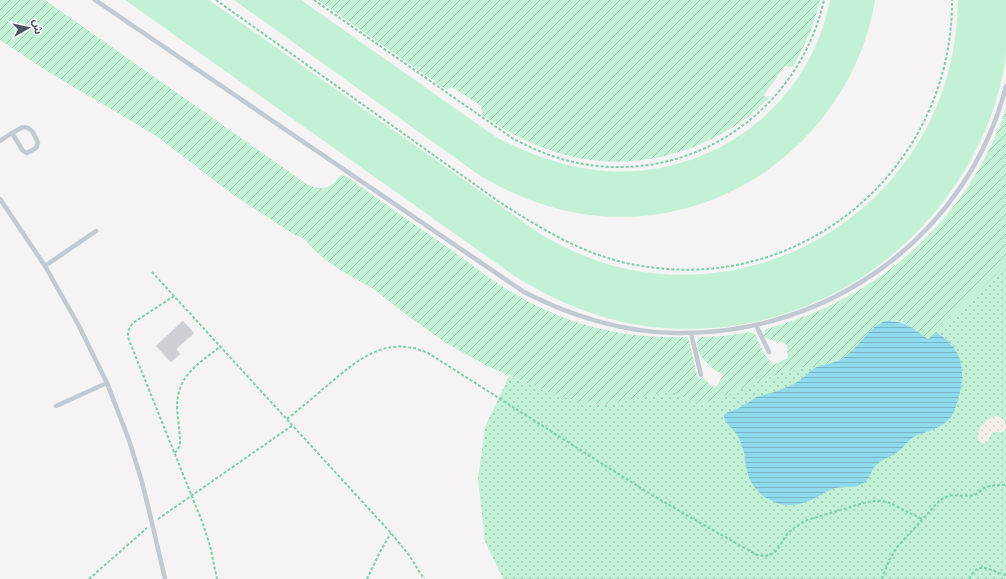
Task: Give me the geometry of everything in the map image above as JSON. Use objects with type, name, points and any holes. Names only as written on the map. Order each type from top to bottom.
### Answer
[{"type":"lane","points":[[95,0],[524,292],[562,310],[603,323],[656,332],[691,333],[731,330],[785,318],[812,308],[850,289],[886,266],[918,238],[946,206],[971,171],[990,134],[1006,86]]},
{"type":"lane","points":[[0,140],[12,133],[23,127],[27,127],[30,129],[38,143],[37,146],[27,153],[24,152],[12,133]]},
{"type":"lane","points":[[0,199],[45,266],[79,326],[107,383],[129,440],[142,482],[165,579]]},
{"type":"lane","points":[[45,266],[96,231]]},
{"type":"lane","points":[[756,325],[770,352]]},
{"type":"lane","points":[[691,333],[701,375]]},
{"type":"lane","points":[[56,406],[107,383]]},
{"type":"path","points":[[216,0],[498,201],[551,234],[589,252],[608,258],[649,267],[670,270],[690,270],[732,266],[772,256],[791,248],[828,229],[861,204],[876,190],[903,158],[914,140],[940,84],[952,22],[952,0]]},
{"type":"path","points":[[314,0],[512,138],[529,147],[563,160],[593,166],[617,167],[654,164],[689,155],[722,139],[753,118],[778,93],[800,63],[816,29],[824,0]]},
{"type":"path","points":[[152,272],[391,533],[409,555],[424,579]]},
{"type":"path","points":[[174,296],[133,323],[128,331],[128,336],[203,524],[210,546],[217,579]]},
{"type":"path","points":[[174,454],[180,443],[177,401],[182,384],[194,366],[221,346]]},
{"type":"path","points":[[288,419],[359,360],[373,352],[388,347],[409,346],[428,353],[652,495],[757,555],[766,556],[772,554],[780,547],[789,533],[807,520],[866,502],[882,501],[890,503],[922,519]]},
{"type":"path","points":[[89,579],[152,523],[293,425]]},
{"type":"path","points":[[882,579],[893,552],[940,500],[944,497],[953,495],[973,495],[991,486],[1006,485]]},
{"type":"path","points":[[368,579],[381,550],[391,533]]},
{"type":"path","points":[[969,579],[973,571],[979,568],[985,568],[1006,575]]},
{"type":"green space","points":[[0,0],[45,0],[308,185],[318,188],[325,188],[334,183],[341,175],[346,176],[506,289],[535,305],[577,322],[620,333],[642,336],[688,337],[697,376],[700,379],[704,378],[712,387],[717,386],[723,375],[708,365],[701,356],[697,344],[698,338],[750,332],[755,334],[764,353],[773,365],[788,358],[787,345],[766,338],[764,336],[765,330],[793,321],[835,303],[864,287],[917,247],[940,223],[961,197],[979,169],[994,139],[1006,108],[1006,263],[929,339],[904,323],[898,321],[886,321],[874,327],[853,351],[840,360],[832,363],[804,367],[780,373],[699,406],[672,391],[603,405],[578,401],[547,392],[487,366],[446,343],[372,288],[327,261],[312,248],[305,239],[293,234],[232,194],[159,138],[45,70],[0,40]]},
{"type":"green space","points":[[125,0],[209,0],[542,235],[566,248],[603,263],[643,272],[693,275],[741,269],[786,255],[829,233],[867,204],[900,170],[926,129],[945,83],[951,63],[956,31],[958,0],[1006,0],[1006,55],[995,104],[979,144],[958,181],[932,215],[903,246],[869,272],[832,294],[793,311],[759,321],[724,327],[688,329],[652,327],[616,320],[581,310],[548,295],[516,277]]},
{"type":"green space","points":[[234,0],[301,0],[496,137],[549,160],[576,167],[605,171],[645,170],[682,163],[718,148],[750,128],[778,103],[801,73],[819,38],[830,0],[875,0],[861,50],[839,95],[808,135],[770,168],[727,193],[680,210],[629,217],[577,213],[552,207],[516,194],[482,177]]},
{"type":"green space","points":[[318,0],[820,0],[809,34],[793,67],[785,66],[763,96],[770,97],[742,121],[704,143],[683,151],[662,157],[618,162],[596,161],[562,154],[538,146],[515,135],[483,116],[481,106],[452,87],[447,90]]},
{"type":"green space","points":[[1006,263],[1006,579],[503,579],[485,541],[478,479],[485,427],[509,376],[547,392],[578,401],[603,405],[672,391],[699,406],[780,373],[804,367],[832,363],[853,351],[874,327],[910,326],[929,339]]},
{"type":"sand","points":[[992,417],[1003,418],[1006,429],[1003,432],[993,432],[988,441],[981,443],[978,439],[978,432],[984,423]]},
{"type":"water","points":[[886,321],[904,324],[928,339],[936,332],[952,346],[960,362],[962,379],[958,400],[951,417],[939,427],[912,438],[896,453],[874,467],[869,477],[861,485],[835,488],[807,502],[794,505],[776,503],[766,498],[755,488],[750,479],[741,442],[726,422],[724,415],[741,407],[756,397],[792,385],[816,367],[838,361],[852,351],[870,331],[880,323]]},
{"type":"building","points":[[183,321],[194,333],[176,349],[180,354],[171,362],[156,346]]}]
